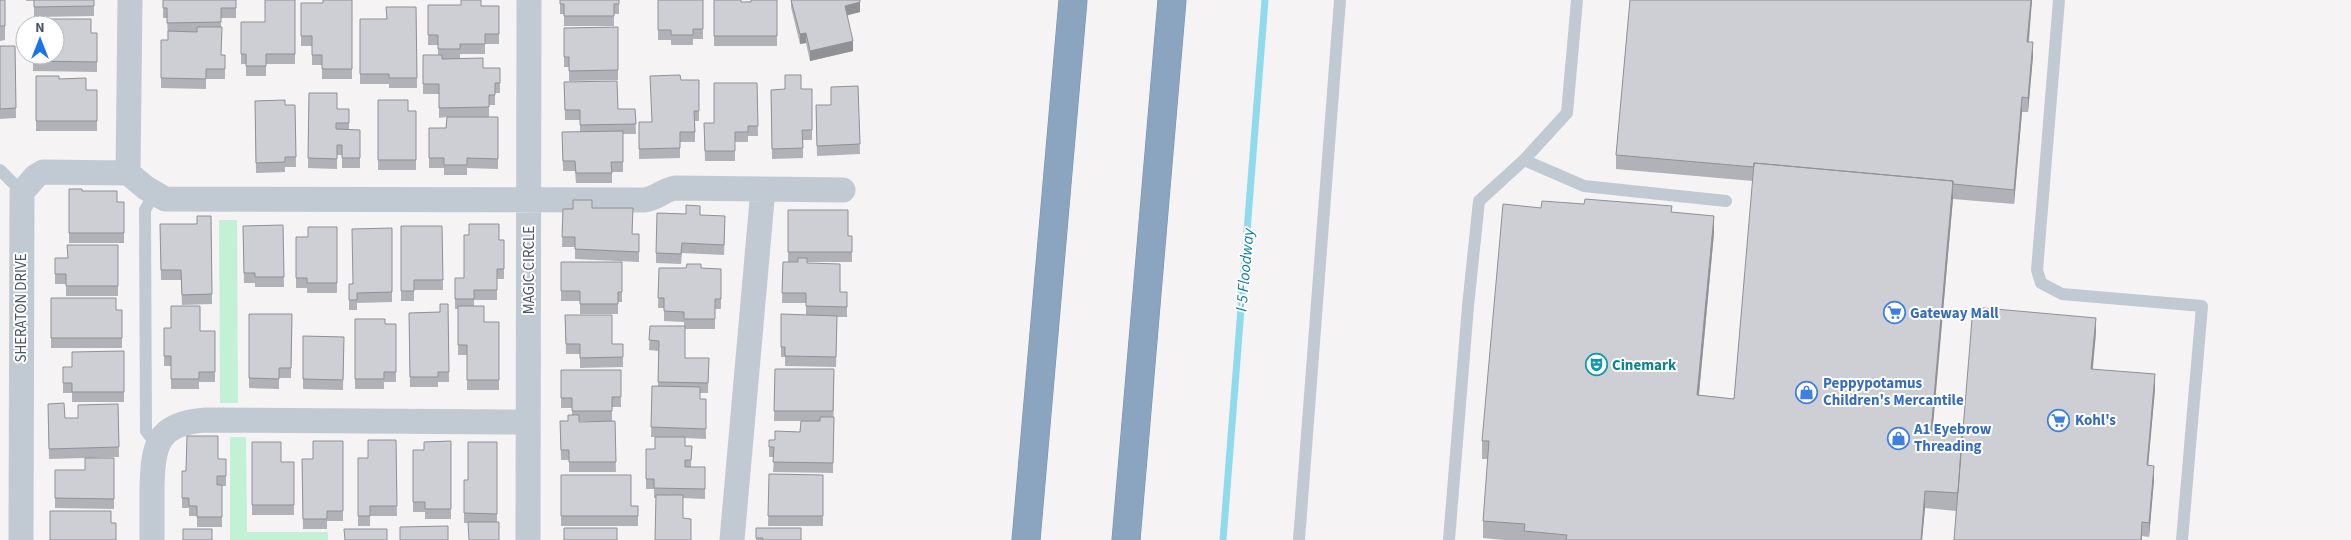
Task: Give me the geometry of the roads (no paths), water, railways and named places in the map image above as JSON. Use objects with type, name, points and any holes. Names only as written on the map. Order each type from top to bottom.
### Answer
[{"type":"highway","points":[[1026,540],[1073,0]]},
{"type":"highway","points":[[1126,540],[1172,0]]},
{"type":"street","points":[[128,173],[130,0]]},
{"type":"street","name":"MAGIC CIRCLE","points":[[528,540],[529,0]]},
{"type":"street","points":[[22,192],[36,176],[43,172],[128,173],[154,194],[172,200],[652,200],[668,189],[675,188],[843,190]]},
{"type":"street","points":[[732,540],[764,189]]},
{"type":"street","name":"SHERATON DRIVE","points":[[21,540],[22,192]]},
{"type":"street","points":[[152,540],[152,466],[157,445],[165,434],[174,428],[193,421],[528,422]]},
{"type":"lane","points":[[1298,540],[1340,0]]},
{"type":"lane","points":[[1449,540],[1468,306],[1479,200],[1524,160],[1567,113],[1577,0]]},
{"type":"lane","points":[[2059,0],[2037,270],[2041,283],[2062,294],[2202,306],[2182,540]]},
{"type":"lane","points":[[1524,160],[1584,186],[1726,200]]},
{"type":"lane","points":[[0,170],[22,192]]},
{"type":"lane","points":[[154,194],[145,210],[146,422],[147,435],[157,445]]},
{"type":"waterway","name":"I-5 Floodway","points":[[1223,540],[1265,0]]},
{"type":"place","name":"Gateway Mall","points":[[1894,313]]},
{"type":"place","name":"Cinemark","points":[[1596,365]]},
{"type":"place","name":"Peppypotamus Children's Mercantile","points":[[1807,392]]},
{"type":"place","name":"Kohl's","points":[[2059,420]]},
{"type":"place","name":"A1 Eyebrow Threading","points":[[1898,438]]}]
